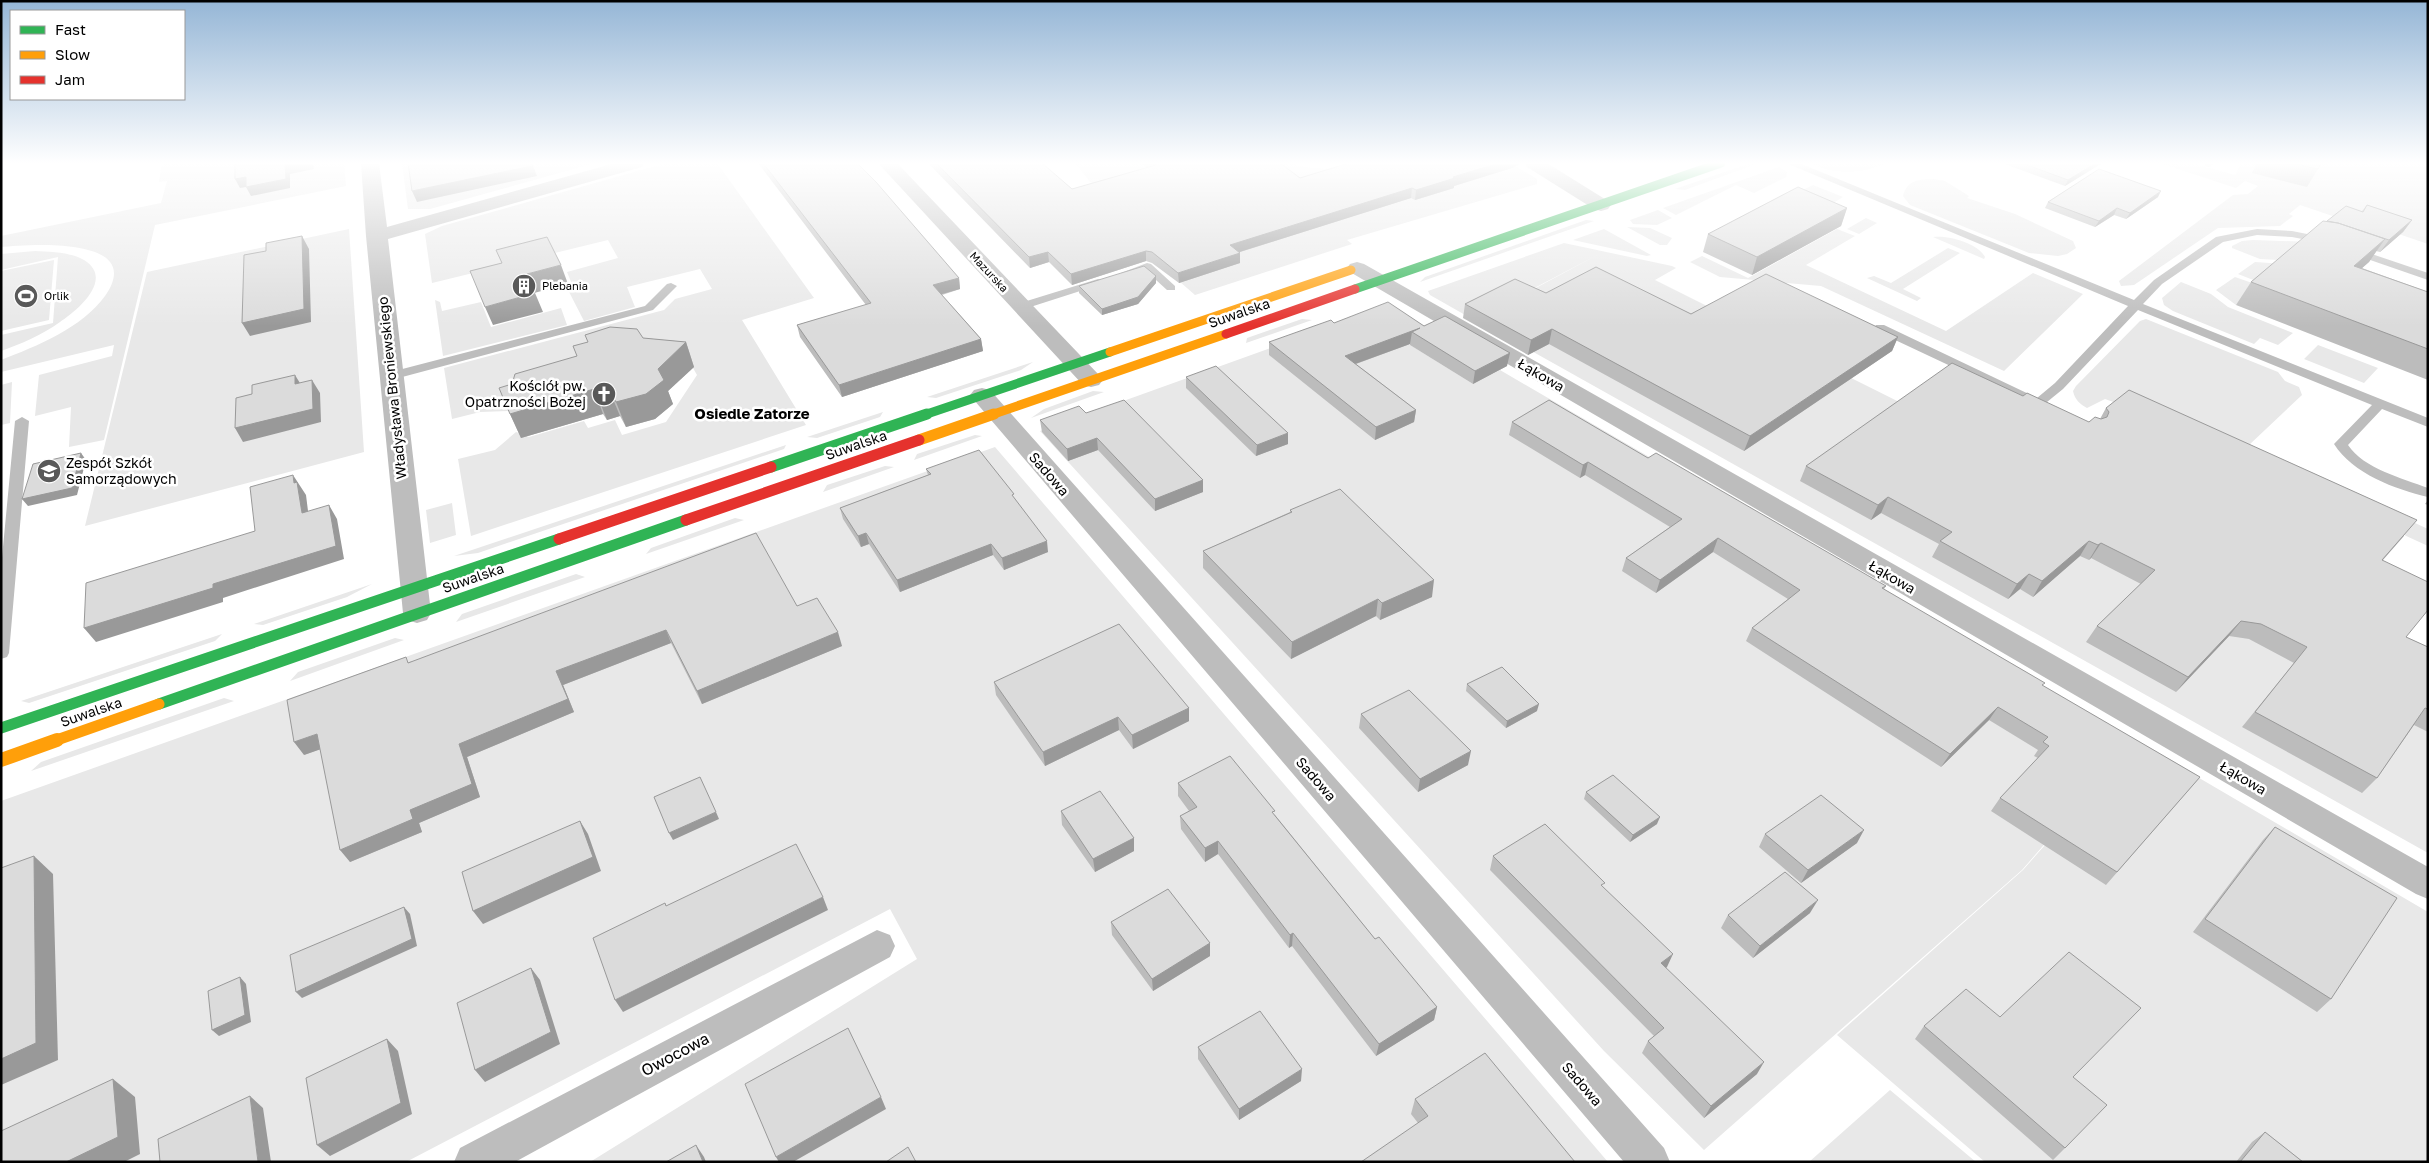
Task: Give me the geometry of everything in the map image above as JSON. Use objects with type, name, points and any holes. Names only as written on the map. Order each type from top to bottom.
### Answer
[{"type":"street","name":"Władysława Broniewskiego","points":[[374,217],[417,614]]},
{"type":"street","points":[[376,236],[442,217]]},
{"type":"street","name":"Mazurska","points":[[938,217],[1091,380]]},
{"type":"street","name":"Suwalska","points":[[1,760],[417,614],[989,404],[1075,363],[1370,271],[1526,217]]},
{"type":"street","name":"Suwalska","points":[[1,728],[414,589],[989,404],[1091,380],[1370,271]]},
{"type":"street","name":"Łąkowa","points":[[1370,271],[2428,884]]},
{"type":"street","name":"Sadowa","points":[[989,404],[1650,1162]]},
{"type":"street","name":"Owocowa","points":[[474,1162],[877,946]]},
{"type":"lane","points":[[1923,217],[2428,423]]},
{"type":"lane","points":[[2038,403],[2059,386],[2158,282],[2220,239],[2230,235],[2257,232],[2292,234],[2315,238],[2428,278]]},
{"type":"lane","points":[[1021,306],[1147,266],[1171,288]]},
{"type":"lane","points":[[391,376],[649,308],[671,286]]},
{"type":"lane","points":[[1871,324],[2056,411]]},
{"type":"lane","points":[[2380,404],[2341,444],[2344,450],[2353,459],[2371,469],[2428,494]]},
{"type":"lane","points":[[1,653],[22,421]]},
{"type":"shaded area","points":[[92,217],[193,217],[155,225],[104,440],[69,447],[71,407],[35,416],[39,375],[112,356],[114,345],[1,372],[1,360],[58,335],[84,318],[105,296],[114,277],[111,263],[98,253],[80,248],[58,245],[1,247],[1,236]]},
{"type":"shaded area","points":[[473,217],[756,217],[814,298],[742,320],[806,425],[471,536],[458,459],[495,450],[516,432],[529,437],[584,421],[588,428],[615,420],[622,435],[666,422],[697,375],[689,361],[517,398],[508,411],[480,412],[452,419],[444,368],[664,310],[675,299],[712,289],[700,269],[627,287],[635,307],[584,321],[566,286],[572,284],[567,272],[618,258],[608,240],[432,283],[425,234],[442,226]]},
{"type":"shaded area","points":[[1119,217],[1424,217],[1347,240],[1352,244],[1195,295],[1148,254]]},
{"type":"shaded area","points":[[1638,217],[1672,218],[1657,225],[1633,224],[1630,220]]},
{"type":"shaded area","points":[[1940,217],[2022,217],[2073,241],[2076,248],[2067,254],[2058,256],[2029,253]]},
{"type":"shaded area","points":[[2203,217],[2291,217],[2280,226],[2218,228],[2134,285],[2121,286],[2119,281]]},
{"type":"shaded area","points":[[2336,217],[2428,217],[2428,244],[2384,229],[2380,232]]},
{"type":"shaded area","points":[[1866,218],[1877,223],[1859,234],[1847,229]]},
{"type":"shaded area","points":[[1586,220],[1594,221],[1420,282],[1425,277]]},
{"type":"shaded area","points":[[1627,227],[1650,228],[1672,238],[1667,245],[1660,245]]},
{"type":"shaded area","points":[[349,229],[364,452],[85,526],[147,272]]},
{"type":"shaded area","points":[[1604,229],[1651,255],[1647,256],[1573,240]]},
{"type":"shaded area","points":[[1837,229],[1855,236],[1806,265],[1946,331],[2033,273],[2083,294],[2004,371],[1821,286],[1720,277],[1690,262],[1702,256],[1748,278]]},
{"type":"shaded area","points":[[1933,237],[1946,237],[1962,241],[1976,248],[1985,257],[1984,259]]},
{"type":"shaded area","points":[[2242,241],[2312,242],[2331,263],[2260,259],[2232,248],[2232,246]]},
{"type":"shaded area","points":[[1564,243],[1672,266],[1676,268],[1655,280],[2428,666],[2428,853],[1476,320],[1601,253],[1474,320],[1430,295],[1428,291]]},
{"type":"shaded area","points":[[1948,248],[1960,253],[1903,289],[1921,298],[1917,301],[1867,278],[1874,276],[1891,283]]},
{"type":"shaded area","points":[[35,251],[54,252],[79,257],[93,268],[96,276],[95,285],[83,303],[53,327],[1,351],[1,335],[53,323],[58,257],[1,270],[1,254]]},
{"type":"shaded area","name":"Orlik","points":[[54,260],[49,320],[1,331],[1,271]]},
{"type":"shaded area","points":[[2255,262],[2327,267],[2261,283],[2238,274]]},
{"type":"shaded area","points":[[2235,277],[2258,285],[2236,305],[2216,290]]},
{"type":"shaded area","points":[[2181,282],[2211,294],[2228,307],[2293,333],[2278,345],[2260,338],[2254,344],[2173,311],[2164,305],[2162,298]]},
{"type":"shaded area","points":[[435,300],[440,302],[442,311],[481,302],[491,327],[561,308],[567,325],[443,356]]},
{"type":"shaded area","points":[[1362,315],[1473,384],[1500,370],[2135,740],[2022,870],[1704,1150],[1604,1051],[1040,431]]},
{"type":"shaded area","points":[[1302,319],[1312,320],[1246,343],[1247,338]]},
{"type":"shaded area","points":[[2146,319],[2278,372],[2285,381],[2299,387],[2302,395],[2248,446],[2428,529],[2428,546],[2119,404],[2105,399],[2087,408],[2080,403],[2073,391],[2076,386],[2140,321]]},
{"type":"shaded area","points":[[2318,345],[2378,368],[2364,383],[2304,359]]},
{"type":"shaded area","points":[[1033,362],[1021,370],[936,398],[927,397]]},
{"type":"shaded area","points":[[12,382],[10,423],[1,425],[1,385]]},
{"type":"shaded area","points":[[1093,391],[1104,392],[1031,418],[1044,409]]},
{"type":"shaded area","points":[[883,412],[880,417],[817,438],[807,437]]},
{"type":"shaded area","points":[[975,435],[982,436],[914,460],[917,454]]},
{"type":"shaded area","points":[[786,445],[784,449],[478,553],[454,556]]},
{"type":"shaded area","points":[[995,447],[1608,1162],[590,1162],[917,959],[890,909],[406,1162],[1,1162],[1,801]]},
{"type":"shaded area","points":[[885,466],[894,467],[823,492],[827,485]]},
{"type":"shaded area","points":[[452,503],[456,535],[430,543],[426,510]]},
{"type":"shaded area","points":[[735,518],[744,520],[646,554],[651,548]]},
{"type":"shaded area","points":[[576,574],[585,577],[456,622],[462,614]]},
{"type":"shaded area","points":[[372,584],[347,597],[263,625],[254,624]]},
{"type":"shaded area","points":[[222,634],[215,641],[29,703],[21,701]]},
{"type":"shaded area","points":[[395,638],[404,640],[290,681],[298,672]]},
{"type":"shaded area","points":[[224,698],[234,701],[31,771],[41,762]]},
{"type":"shaded area","points":[[2136,741],[2428,912],[2428,1162],[1985,1162],[1837,1035],[2023,870]]},
{"type":"shaded area","points":[[1890,1090],[1976,1162],[1809,1162]]},
{"type":"building","points":[[805,217],[906,217],[959,278],[933,285],[981,339],[839,385],[797,325],[871,303]]},
{"type":"building","points":[[990,217],[1319,217],[1230,245],[1240,253],[1178,273],[1152,252],[1146,251],[1071,274],[1048,252],[1029,257]]},
{"type":"building","points":[[1740,217],[1830,217],[1757,257],[1708,234]]},
{"type":"building","points":[[2089,217],[2104,217],[2099,221]]},
{"type":"building","points":[[2332,217],[2404,217],[2412,220],[2389,240],[2327,221]]},
{"type":"building","points":[[2323,221],[2338,223],[2385,239],[2354,266],[2428,292],[2428,349],[2251,282]]},
{"type":"building","points":[[302,236],[304,309],[242,323],[244,255],[266,251],[266,243]]},
{"type":"building","points":[[547,237],[561,265],[527,274],[535,293],[485,307],[470,271],[502,263],[496,250]]},
{"type":"building","points":[[1144,266],[1156,276],[1138,297],[1102,309],[1079,286]]},
{"type":"building","points":[[1596,267],[1691,314],[1766,274],[1898,337],[1750,436],[1552,329],[1531,340],[1465,304],[1515,279],[1546,293]]},
{"type":"building","points":[[1388,302],[1424,326],[1445,316],[1510,353],[1475,371],[1412,332],[1420,328],[1345,356],[1416,410],[1376,427],[1269,342],[1331,320],[1334,323]]},
{"type":"building","points":[[610,327],[637,329],[643,338],[686,342],[658,369],[664,380],[646,394],[616,402],[610,392],[597,395],[594,389],[510,414],[499,388],[512,384],[515,374],[577,356],[573,346],[588,342],[585,335]]},
{"type":"building","points":[[1952,363],[2023,396],[2027,393],[2089,422],[2095,417],[2101,419],[2107,417],[2109,412],[2106,408],[2129,390],[2417,520],[2382,560],[2428,582],[2428,610],[2406,637],[2428,647],[2428,709],[2425,708],[2377,778],[2255,712],[2307,647],[2261,624],[2241,621],[2188,677],[2097,626],[2155,570],[2101,543],[2098,545],[2089,541],[2042,581],[2029,574],[2017,584],[1940,541],[1952,532],[1888,497],[1878,505],[1806,466]]},
{"type":"building","points":[[1216,366],[1288,433],[1257,445],[1186,377]]},
{"type":"building","points":[[295,375],[295,384],[312,380],[313,409],[235,428],[236,398],[252,394],[252,385]]},
{"type":"building","points":[[1124,400],[1203,480],[1155,499],[1097,438],[1067,449],[1040,420],[1079,406],[1086,413]]},
{"type":"building","points":[[1549,400],[1648,458],[1656,453],[1886,586],[1882,588],[2045,683],[2042,685],[2200,777],[2117,872],[2000,798],[2049,746],[2043,742],[2048,737],[1998,707],[1950,754],[1752,628],[1800,590],[1718,538],[1660,580],[1626,558],[1682,519],[1588,462],[1583,465],[1512,422]]},
{"type":"building","points":[[979,450],[1014,494],[1012,495],[1047,541],[1002,558],[991,544],[897,580],[866,533],[858,536],[840,508],[931,474],[926,469]]},
{"type":"building","points":[[81,453],[72,488],[22,499],[33,464]]},
{"type":"building","points":[[293,475],[294,483],[297,482],[302,513],[329,505],[336,546],[213,584],[213,588],[84,628],[86,583],[255,531],[250,487]]},
{"type":"building","points":[[1340,489],[1434,580],[1382,603],[1378,599],[1292,642],[1203,551]]},
{"type":"building","points":[[756,533],[797,606],[817,598],[838,632],[697,691],[666,630],[556,671],[568,699],[459,744],[472,784],[410,810],[413,819],[340,850],[317,734],[294,742],[287,700],[406,657],[408,663]]},
{"type":"building","points":[[1119,624],[1189,708],[1132,735],[1118,717],[1043,752],[994,682]]},
{"type":"building","points":[[1502,667],[1539,704],[1507,721],[1467,684]]},
{"type":"building","points":[[1409,690],[1471,751],[1420,779],[1361,714]]},
{"type":"building","points":[[1230,756],[1275,811],[1272,812],[1375,939],[1379,937],[1437,1007],[1379,1044],[1293,933],[1290,935],[1218,841],[1205,848],[1180,816],[1197,807],[1178,783]]},
{"type":"building","points":[[1613,775],[1660,817],[1633,835],[1586,792]]},
{"type":"building","points":[[700,777],[716,812],[669,833],[654,797]]},
{"type":"building","points":[[1100,791],[1134,838],[1093,859],[1061,811]]},
{"type":"building","points":[[1821,795],[1864,830],[1808,870],[1765,834]]},
{"type":"building","points":[[580,821],[593,857],[473,911],[462,872]]},
{"type":"building","points":[[1545,824],[1605,883],[1601,885],[1673,954],[1661,963],[1764,1062],[1711,1106],[1648,1041],[1664,1028],[1493,856]]},
{"type":"building","points":[[2275,827],[2397,898],[2331,999],[2205,919]]},
{"type":"building","points":[[796,844],[823,897],[615,1000],[593,938],[665,903],[666,906]]},
{"type":"building","points":[[34,856],[36,1043],[1,1059],[1,868]]},
{"type":"building","points":[[1785,872],[1818,900],[1760,946],[1728,915]]},
{"type":"building","points":[[1168,889],[1210,943],[1152,979],[1111,922]]},
{"type":"building","points":[[404,907],[412,939],[296,992],[290,955]]},
{"type":"building","points":[[2069,952],[2141,1008],[2073,1077],[2107,1105],[2065,1148],[1924,1026],[1966,989],[2000,1017]]},
{"type":"building","points":[[531,968],[551,1032],[475,1070],[457,1003]]},
{"type":"building","points":[[240,977],[245,1015],[212,1030],[208,991]]},
{"type":"building","points":[[1260,1011],[1302,1069],[1239,1109],[1198,1047]]},
{"type":"building","points":[[848,1028],[881,1097],[776,1157],[745,1084]]},
{"type":"building","points":[[387,1039],[401,1103],[317,1145],[306,1078]]},
{"type":"building","points":[[1485,1053],[1575,1162],[1361,1162],[1428,1116],[1415,1099]]},
{"type":"building","points":[[113,1079],[118,1137],[66,1162],[1,1162],[1,1131]]},
{"type":"building","points":[[250,1096],[258,1162],[160,1162],[158,1139]]},
{"type":"building","points":[[2265,1132],[2303,1162],[2240,1162]]},
{"type":"building","points":[[696,1145],[703,1162],[666,1162]]},
{"type":"building","points":[[908,1147],[916,1162],[886,1162]]},
{"type":"traffic: fast","points":[[1355,289],[1563,217]]},
{"type":"traffic: fast","points":[[771,467],[1110,352]]},
{"type":"traffic: fast","points":[[159,704],[686,520]]},
{"type":"traffic: fast","points":[[1,728],[559,539]]},
{"type":"traffic: slow","points":[[1110,352],[1351,270]]},
{"type":"traffic: slow","points":[[919,440],[1226,334]]},
{"type":"traffic: slow","points":[[1,760],[159,704]]},
{"type":"traffic: jam","points":[[1226,334],[1355,289]]},
{"type":"traffic: jam","points":[[686,520],[919,440]]},
{"type":"traffic: jam","points":[[559,539],[771,467]]},
{"type":"place","name":"Plebania","points":[[524,286]]},
{"type":"place","name":"Orlik","points":[[26,296]]},
{"type":"place","name":"Kościół pw. Opatrzności Bożej","points":[[604,394]]},
{"type":"place","name":"Zespół Szkół Samorządowych","points":[[49,471]]},
{"type":"district","name":"Osiedle Zatorze","points":[[752,414]]}]
